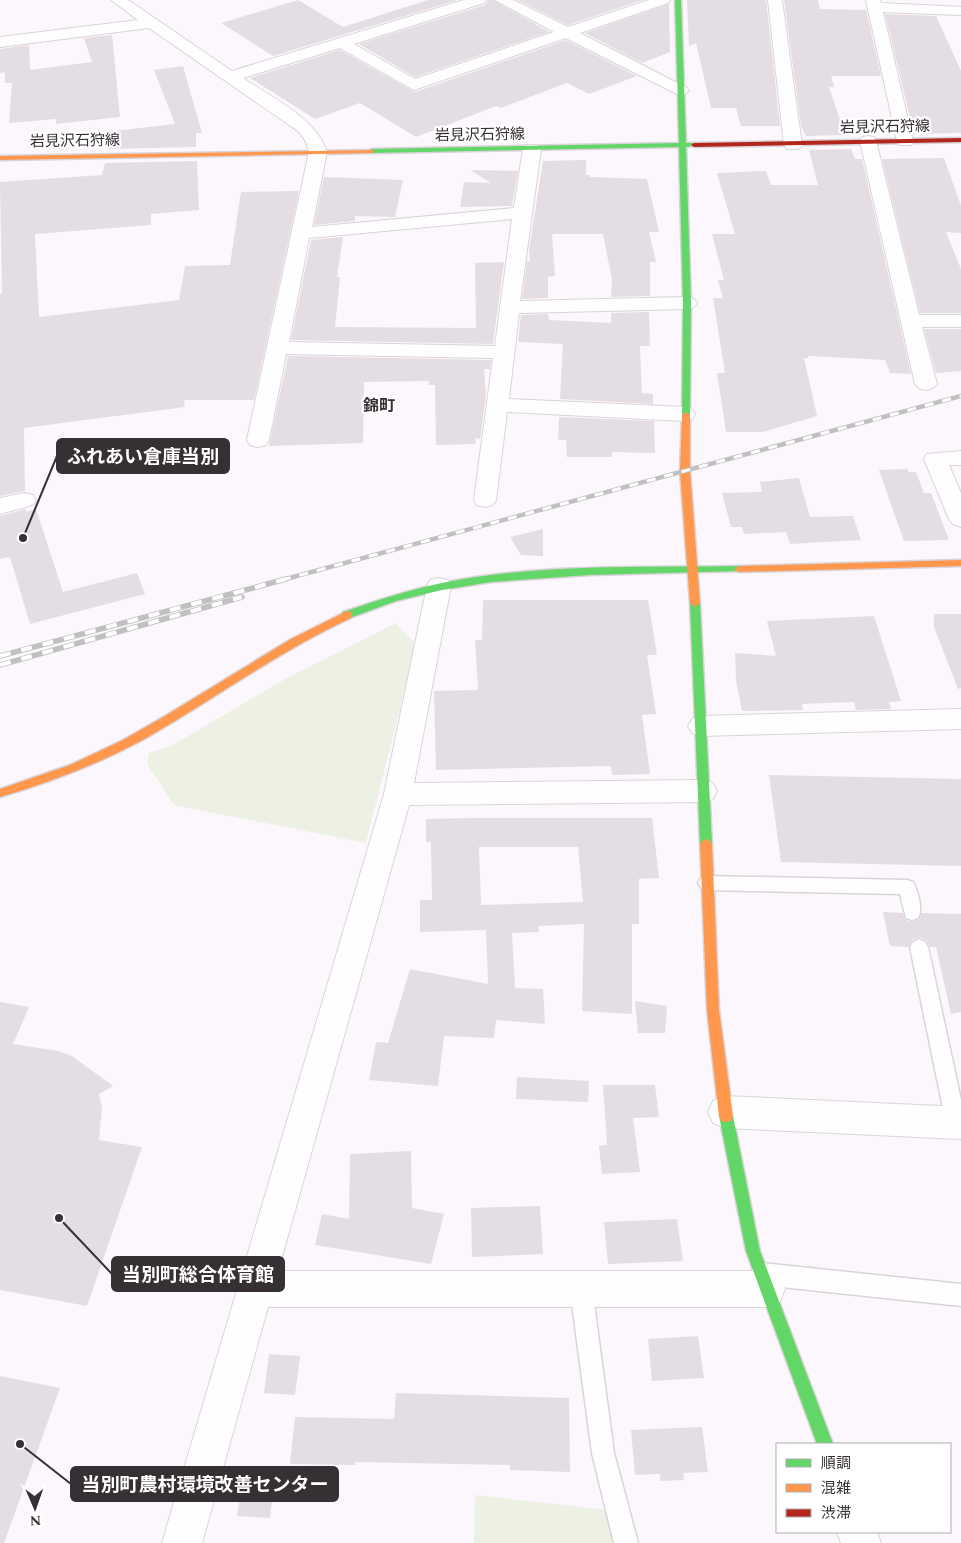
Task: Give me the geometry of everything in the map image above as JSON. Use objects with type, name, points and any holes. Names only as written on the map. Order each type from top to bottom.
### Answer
[{"type":"street","points":[[118,0],[310,133],[318,152],[279,348],[258,440]]},
{"type":"street","points":[[230,77],[478,0]]},
{"type":"street","points":[[502,0],[681,91]]},
{"type":"street","points":[[342,43],[414,85],[663,0]]},
{"type":"street","points":[[678,0],[686,304],[685,471],[694,570],[713,1010],[725,1112],[753,1250],[825,1443]]},
{"type":"street","points":[[775,0],[793,145]]},
{"type":"street","points":[[905,141],[873,4],[961,11],[956,0]]},
{"type":"street","points":[[0,42],[152,23]]},
{"type":"street","name":"岩見沢石狩線","points":[[0,158],[532,150],[961,140]]},
{"type":"street","points":[[868,142],[926,384]]},
{"type":"street","points":[[485,500],[522,213],[532,150]]},
{"type":"street","points":[[302,233],[522,213]]},
{"type":"street","points":[[510,307],[686,304]]},
{"type":"street","points":[[911,322],[961,321]]},
{"type":"street","points":[[279,348],[504,352]]},
{"type":"street","points":[[497,404],[684,414]]},
{"type":"street","points":[[961,458],[936,458],[961,519]]},
{"type":"street","points":[[0,506],[24,500]]},
{"type":"street","points":[[0,793],[82,764],[114,750],[160,725],[300,639],[331,623],[400,595],[439,586],[506,575],[961,563]]},
{"type":"street","points":[[182,1543],[398,794],[439,586]]},
{"type":"street","points":[[701,726],[961,719]]},
{"type":"street","points":[[398,794],[703,791]]},
{"type":"street","points":[[725,1112],[959,1123]]},
{"type":"street","points":[[255,1289],[581,1289],[764,1281]]},
{"type":"lane","points":[[707,883],[907,887],[912,913]]},
{"type":"lane","points":[[919,947],[959,1123]]},
{"type":"lane","points":[[764,1281],[961,1295]]},
{"type":"lane","points":[[581,1289],[603,1454],[626,1543]]},
{"type":"shaded area","points":[[396,623],[416,644],[366,843],[174,805],[147,764],[149,753],[173,745],[285,679]]},
{"type":"shaded area","points":[[475,1495],[607,1510],[614,1543],[474,1543]]},
{"type":"building","points":[[298,0],[343,27],[428,0],[458,0],[273,56],[221,23]]},
{"type":"building","points":[[488,0],[493,0],[549,32],[415,77],[359,44],[485,5]]},
{"type":"building","points":[[517,0],[643,0],[568,25]]},
{"type":"building","points":[[687,0],[766,0],[780,126],[741,126],[736,108],[711,108],[696,43],[689,46]]},
{"type":"building","points":[[784,0],[818,0],[820,9],[866,10],[881,76],[831,76],[834,87],[829,87],[845,135],[806,136],[801,126]]},
{"type":"building","points":[[669,4],[670,52],[642,63],[585,33]]},
{"type":"building","points":[[885,14],[936,16],[961,71],[961,133],[914,134]]},
{"type":"building","points":[[112,35],[120,117],[56,124],[56,119],[9,123],[12,83],[5,83],[5,72],[0,73],[0,49],[29,45],[30,70],[92,62],[84,38]]},
{"type":"building","points":[[566,40],[637,76],[589,94],[567,83],[501,108],[496,106],[416,137],[360,103],[315,119],[250,78],[340,50],[415,92]]},
{"type":"building","points":[[183,66],[202,133],[196,133],[196,147],[109,149],[114,131],[175,124],[154,70]]},
{"type":"building","points":[[851,149],[855,159],[862,159],[911,374],[890,373],[885,360],[808,356],[808,358],[804,358],[817,416],[763,432],[726,432],[717,373],[725,373],[713,298],[723,298],[718,280],[724,280],[712,234],[735,234],[717,173],[766,171],[771,185],[818,185],[809,150]]},
{"type":"building","points":[[944,158],[961,206],[961,233],[946,232],[961,269],[961,313],[920,313],[882,159]]},
{"type":"building","points":[[586,160],[586,175],[590,175],[590,177],[647,179],[659,232],[649,232],[656,262],[650,262],[650,296],[611,297],[612,280],[603,234],[552,234],[555,276],[548,277],[548,298],[522,299],[527,261],[530,261],[529,250],[543,161]]},
{"type":"building","points":[[197,161],[199,210],[151,214],[151,225],[35,234],[39,317],[179,300],[185,266],[230,265],[241,192],[299,191],[254,400],[184,400],[185,407],[24,428],[25,491],[0,496],[0,294],[2,293],[0,182],[102,175],[105,163]]},
{"type":"building","points":[[470,170],[518,171],[512,206],[460,207],[464,182],[491,183]]},
{"type":"building","points":[[324,177],[403,180],[395,217],[355,216],[355,221],[314,225]]},
{"type":"building","points":[[343,237],[337,277],[340,277],[335,327],[476,328],[475,263],[504,262],[493,344],[291,340],[311,240]]},
{"type":"building","points":[[649,312],[650,346],[640,346],[642,393],[653,394],[653,404],[560,399],[563,344],[518,342],[521,315],[548,314],[549,320],[611,323],[611,313]]},
{"type":"building","points":[[924,329],[961,329],[961,371],[936,373]]},
{"type":"building","points":[[288,356],[491,360],[490,369],[484,369],[486,394],[480,439],[475,438],[476,444],[436,445],[435,385],[429,385],[429,381],[364,382],[363,443],[269,446]]},
{"type":"building","points":[[559,417],[654,421],[655,453],[612,452],[612,457],[567,457],[566,440],[558,440]]},
{"type":"building","points":[[907,469],[909,472],[916,472],[924,493],[931,493],[949,540],[904,541],[879,470]]},
{"type":"building","points":[[799,478],[810,517],[853,516],[861,540],[790,544],[786,532],[744,534],[742,527],[731,527],[722,493],[762,492],[760,482]]},
{"type":"building","points":[[26,509],[26,512],[36,509],[63,592],[137,573],[145,594],[30,624],[10,557],[0,559],[0,516]]},
{"type":"building","points":[[543,529],[543,556],[521,555],[510,537]]},
{"type":"building","points":[[483,600],[648,600],[657,655],[647,655],[656,714],[642,715],[650,774],[612,775],[611,766],[436,770],[434,691],[478,690],[475,640],[482,640]]},
{"type":"building","points":[[934,614],[961,614],[961,688],[958,689],[934,627]]},
{"type":"building","points":[[874,616],[901,701],[889,702],[891,709],[856,710],[854,702],[802,704],[803,710],[742,711],[736,680],[735,653],[776,656],[767,621]]},
{"type":"building","points":[[769,775],[961,779],[961,866],[781,862]]},
{"type":"building","points":[[652,818],[659,878],[639,879],[639,924],[632,924],[632,1014],[582,1011],[584,924],[538,926],[539,932],[512,933],[515,988],[543,989],[545,1024],[496,1020],[494,1038],[444,1036],[438,1086],[369,1080],[376,1042],[388,1043],[410,969],[488,984],[486,930],[420,932],[420,900],[432,900],[431,842],[426,842],[426,819]],"holes":[[[479,847],[578,847],[583,902],[481,905]]]},
{"type":"building","points":[[883,912],[903,913],[905,920],[911,922],[919,920],[921,913],[961,914],[961,1012],[951,1014],[936,947],[930,947],[927,941],[920,937],[912,940],[908,947],[890,946]]},
{"type":"building","points":[[635,1001],[667,1006],[665,1033],[638,1033]]},
{"type":"building","points":[[0,1002],[29,1007],[13,1044],[58,1051],[72,1056],[113,1086],[99,1094],[102,1107],[99,1140],[142,1147],[87,1306],[0,1290]]},
{"type":"building","points":[[517,1077],[589,1081],[588,1102],[516,1099]]},
{"type":"building","points":[[603,1085],[655,1085],[659,1117],[633,1118],[640,1172],[602,1174],[599,1146],[607,1145]]},
{"type":"building","points":[[411,1151],[412,1208],[444,1214],[431,1264],[315,1245],[322,1214],[349,1219],[350,1154]]},
{"type":"building","points":[[540,1206],[543,1254],[472,1257],[471,1208]]},
{"type":"building","points":[[677,1219],[683,1261],[608,1264],[604,1222]]},
{"type":"building","points":[[698,1336],[704,1378],[652,1381],[648,1339]]},
{"type":"building","points":[[269,1354],[300,1356],[295,1395],[264,1393]]},
{"type":"building","points":[[0,1376],[60,1388],[4,1543],[0,1543]]},
{"type":"building","points":[[396,1393],[569,1398],[570,1472],[510,1470],[510,1465],[355,1462],[355,1465],[290,1464],[295,1417],[394,1419]]},
{"type":"building","points":[[702,1427],[708,1472],[683,1473],[684,1480],[660,1481],[660,1474],[635,1475],[631,1430]]},
{"type":"building","points":[[242,1482],[274,1484],[270,1518],[237,1516]]},
{"type":"railway","points":[[282,580],[961,396]]},
{"type":"railway","points":[[0,656],[286,579]]},
{"type":"railway","points":[[0,665],[242,597]]},
{"type":"traffic: fast","points":[[678,0],[687,303],[686,415]]},
{"type":"traffic: fast","points":[[372,151],[694,145]]},
{"type":"traffic: fast","points":[[347,615],[394,598],[442,586],[491,579],[540,574],[739,569]]},
{"type":"traffic: fast","points":[[695,603],[706,844]]},
{"type":"traffic: fast","points":[[726,1116],[753,1251],[825,1443]]},
{"type":"traffic: slow","points":[[0,158],[372,151]]},
{"type":"traffic: slow","points":[[686,415],[685,471],[695,603]]},
{"type":"traffic: slow","points":[[739,569],[961,563]]},
{"type":"traffic: slow","points":[[0,793],[74,768],[127,743],[294,641],[347,615]]},
{"type":"traffic: slow","points":[[706,844],[713,1010],[726,1116]]},
{"type":"traffic: jam","points":[[694,145],[961,140]]},
{"type":"place","name":"ふれあい倉庫当別","points":[[23,538]]},
{"type":"place","name":"当別町総合体育館","points":[[59,1218]]},
{"type":"place","name":"当別町農村環境改善センター","points":[[20,1444]]},
{"type":"district","name":"錦町","points":[[379,406]]}]
